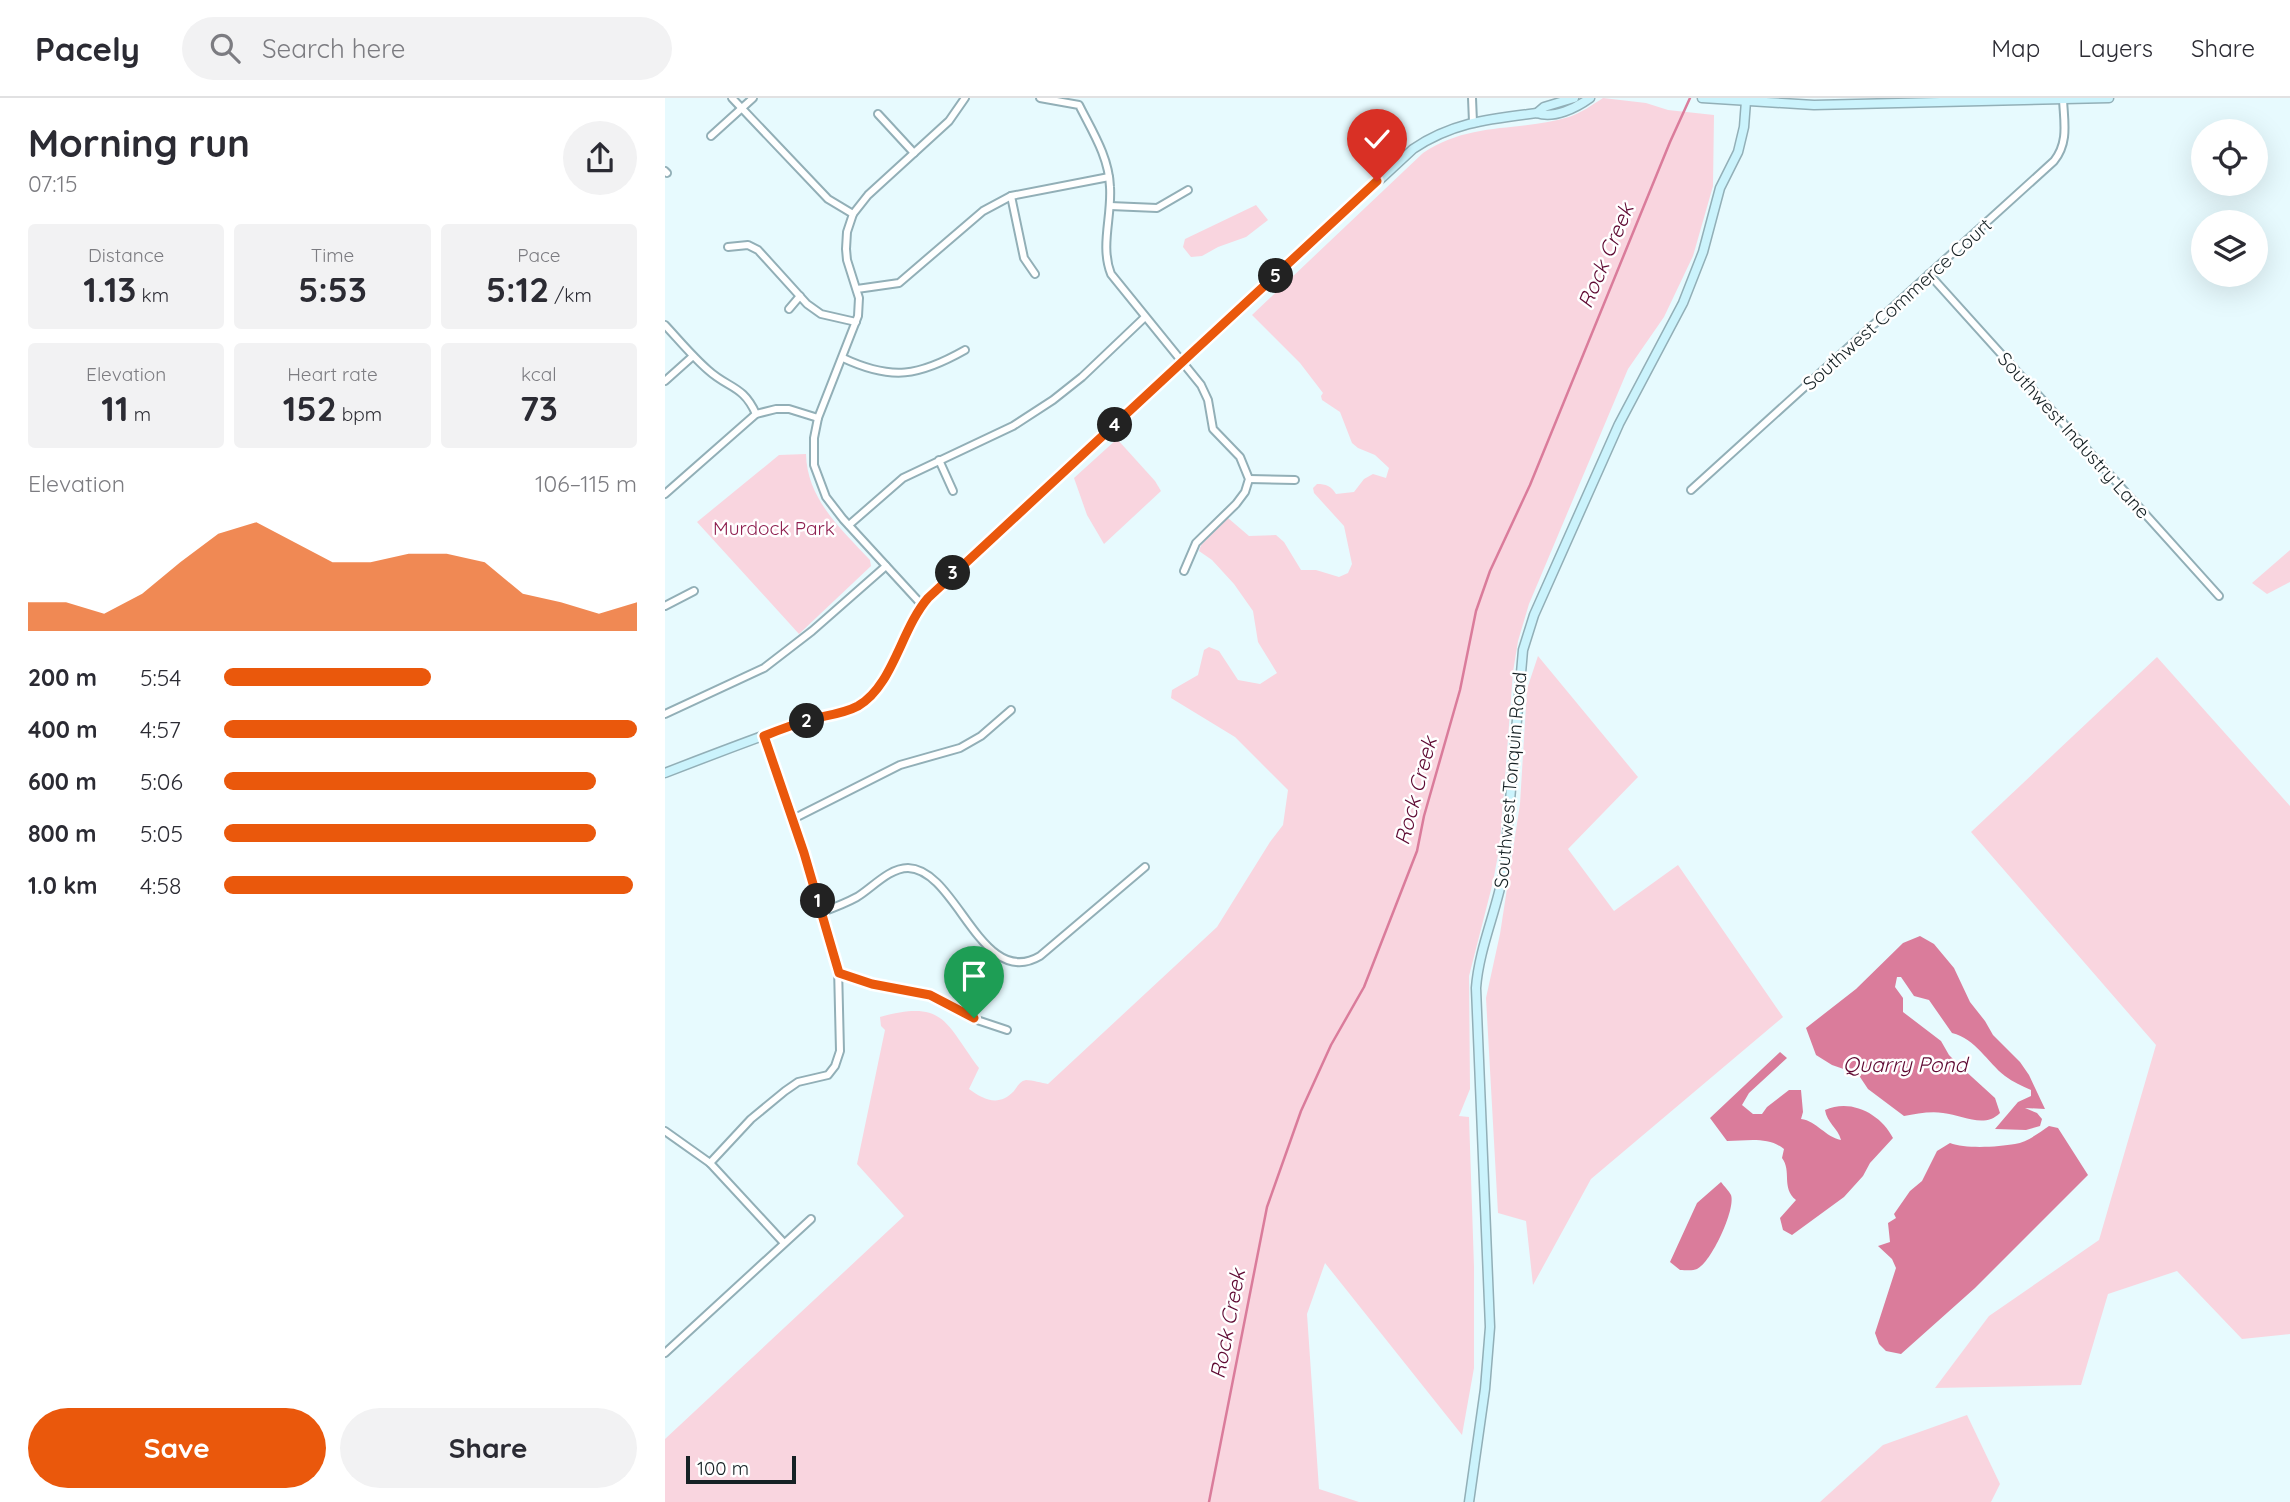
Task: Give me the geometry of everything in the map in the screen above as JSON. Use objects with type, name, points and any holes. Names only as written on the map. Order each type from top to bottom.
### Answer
[{"type":"main road","points":[[1537,113],[1544,107],[1574,98]]},
{"type":"main road","points":[[665,773],[788,726],[848,710],[868,699],[882,682],[922,605],[1413,149],[1439,132],[1473,122],[1537,113],[1545,116],[1561,112],[1590,98]]},
{"type":"main road","points":[[1702,98],[1814,105],[2109,98]]},
{"type":"main road","name":"Southwest Tonquin Road","points":[[1469,1502],[1485,1389],[1490,1318],[1476,988],[1480,962],[1504,870],[1523,650],[1534,615],[1619,424],[1683,303],[1706,240],[1720,188],[1738,152],[1746,102]]},
{"type":"street","points":[[732,98],[828,199],[853,214]]},
{"type":"street","points":[[711,136],[753,98]]},
{"type":"street","points":[[922,605],[826,497],[816,474],[813,448],[818,418],[856,322],[859,304],[857,289],[846,249],[847,232],[853,214],[868,195],[949,121],[965,98]]},
{"type":"street","points":[[1040,98],[1080,101],[1106,161],[1109,177],[1110,205],[1105,247],[1107,262],[1116,282],[1201,385],[1213,429],[1240,457],[1249,479],[1245,492],[1236,504],[1196,543],[1184,571]]},
{"type":"street","points":[[1472,98],[1473,122]]},
{"type":"street","name":"Southwest Commerce Court","points":[[1691,490],[2046,168],[2061,152],[2064,141],[2063,99]]},
{"type":"street","points":[[878,114],[914,153]]},
{"type":"street","points":[[857,289],[899,283],[983,211],[1011,196],[1109,177]]},
{"type":"street","points":[[1110,205],[1157,208],[1188,190]]},
{"type":"street","points":[[1011,196],[1024,258],[1035,274]]},
{"type":"street","points":[[729,247],[748,245],[758,250],[800,296],[821,314],[856,322]]},
{"type":"street","name":"Southwest Industry Lane","points":[[1929,274],[2219,596]]},
{"type":"street","points":[[789,309],[800,296]]},
{"type":"street","points":[[849,525],[903,478],[1013,426],[1053,400],[1144,317]]},
{"type":"street","points":[[665,325],[693,356],[718,378],[742,391],[756,414]]},
{"type":"street","points":[[843,358],[881,372],[908,373],[937,366],[965,350]]},
{"type":"street","points":[[665,381],[693,356]]},
{"type":"street","points":[[665,494],[756,414],[789,409],[818,418]]},
{"type":"street","points":[[939,460],[953,491]]},
{"type":"street","points":[[1249,479],[1295,481]]},
{"type":"street","points":[[665,714],[764,668],[812,631],[886,566]]},
{"type":"street","points":[[665,606],[694,591]]},
{"type":"street","points":[[793,819],[899,765],[960,748],[981,736],[1011,710]]},
{"type":"street","points":[[710,1163],[751,1119],[785,1090],[798,1083],[823,1078],[832,1070],[840,1051],[839,973],[793,819],[764,736]]},
{"type":"street","points":[[822,912],[855,898],[894,872],[915,869],[932,879],[995,953],[1010,963],[1017,964],[1040,956],[1145,867]]},
{"type":"street","points":[[839,973],[872,984],[930,995],[969,1016],[1007,1030]]},
{"type":"street","points":[[665,1130],[710,1163],[784,1243]]},
{"type":"street","points":[[665,1353],[811,1219]]},
{"type":"green space","points":[[1603,98],[1714,115],[1713,186],[1693,256],[1664,317],[1628,369],[1529,604],[1518,641],[1513,672],[1500,844],[1469,976],[1470,1089],[1459,1116],[1469,1117],[1474,1267],[1474,1368],[1462,1435],[1325,1263],[1307,1314],[1319,1489],[1359,1502],[665,1502],[665,1439],[904,1216],[857,1164],[885,1030],[881,1026],[880,1017],[918,1011],[931,1013],[941,1019],[950,1027],[979,1068],[969,1089],[986,1099],[1003,1099],[1026,1080],[1048,1084],[1217,927],[1283,825],[1288,790],[1235,737],[1171,698],[1172,690],[1198,675],[1204,650],[1209,647],[1219,651],[1238,680],[1260,684],[1277,673],[1258,642],[1253,611],[1234,584],[1212,560],[1199,551],[1201,545],[1228,518],[1249,536],[1276,535],[1284,542],[1301,570],[1316,570],[1339,577],[1348,573],[1352,564],[1344,526],[1314,493],[1313,488],[1320,484],[1330,487],[1336,494],[1354,492],[1364,479],[1373,474],[1386,478],[1389,468],[1375,455],[1352,443],[1340,412],[1322,400],[1323,393],[1300,363],[1252,315],[1423,153],[1459,136],[1569,117]]},
{"type":"green space","points":[[1256,205],[1268,220],[1246,237],[1202,256],[1191,257],[1183,247],[1185,239]]},
{"type":"green space","points":[[1117,439],[1161,491],[1104,544],[1087,515],[1074,478]]},
{"type":"green space","name":"Murdock Park","points":[[806,454],[812,485],[819,499],[837,525],[870,560],[871,566],[799,634],[697,522],[779,455]]},
{"type":"green space","points":[[2290,550],[2290,582],[2267,594],[2252,583]]},
{"type":"green space","points":[[1538,656],[1638,777],[1568,849],[1614,911],[1678,865],[1783,1017],[1591,1179],[1533,1285],[1526,1221],[1498,1213],[1486,998],[1500,934],[1520,804],[1527,689]]},
{"type":"green space","points":[[2157,657],[2290,806],[2290,1334],[2242,1339],[2177,1271],[2108,1294],[2081,1385],[1935,1388],[1989,1316],[2099,1240],[2156,1045],[1971,832]]},
{"type":"green space","points":[[1967,1415],[2000,1484],[1991,1502],[1820,1502],[1883,1445]]},
{"type":"water","name":"Quarry Pond","points":[[1920,936],[1934,944],[1954,968],[1970,1002],[1993,1035],[2029,1075],[2045,1109],[2025,1108],[2037,1113],[2042,1119],[2040,1126],[2026,1130],[1995,1129],[2018,1102],[2031,1096],[2031,1090],[2005,1076],[1968,1040],[1952,1033],[1929,1000],[1914,996],[1901,977],[1897,977],[1895,987],[1903,998],[1903,1012],[1941,1041],[1949,1055],[1995,1098],[2000,1113],[1994,1118],[1980,1121],[1938,1112],[1904,1116],[1868,1089],[1858,1074],[1832,1065],[1816,1055],[1806,1028],[1856,989],[1903,943]]},
{"type":"water","points":[[1780,1052],[1787,1058],[1749,1093],[1742,1105],[1753,1114],[1762,1114],[1789,1090],[1801,1090],[1801,1119],[1807,1120],[1830,1136],[1841,1140],[1825,1110],[1845,1106],[1855,1107],[1873,1115],[1888,1129],[1893,1138],[1844,1197],[1792,1235],[1783,1230],[1780,1218],[1796,1200],[1789,1190],[1782,1158],[1784,1149],[1764,1141],[1727,1141],[1710,1118]]},
{"type":"water","points":[[2049,1126],[2058,1128],[2088,1175],[1975,1288],[1901,1354],[1886,1351],[1879,1344],[1875,1333],[1896,1268],[1892,1259],[1878,1246],[1890,1242],[1888,1223],[1896,1218],[1894,1214],[1910,1191],[1922,1181],[1937,1151],[1950,1143],[1973,1147],[2015,1144]]},
{"type":"water","points":[[1721,1182],[1731,1195],[1732,1202],[1721,1235],[1703,1265],[1695,1270],[1680,1270],[1670,1262],[1697,1203]]},
{"type":"waterway","name":"Rock Creek","points":[[1209,1502],[1267,1207],[1301,1111],[1331,1045],[1364,987],[1417,851],[1424,816],[1460,690],[1476,611],[1490,571],[1530,485],[1690,98]]},
{"type":"route","points":[[974,1018],[930,995],[872,984],[839,973],[804,853],[764,736],[788,726],[848,710],[871,696],[882,682],[901,641],[928,598],[1377,181]]}]
